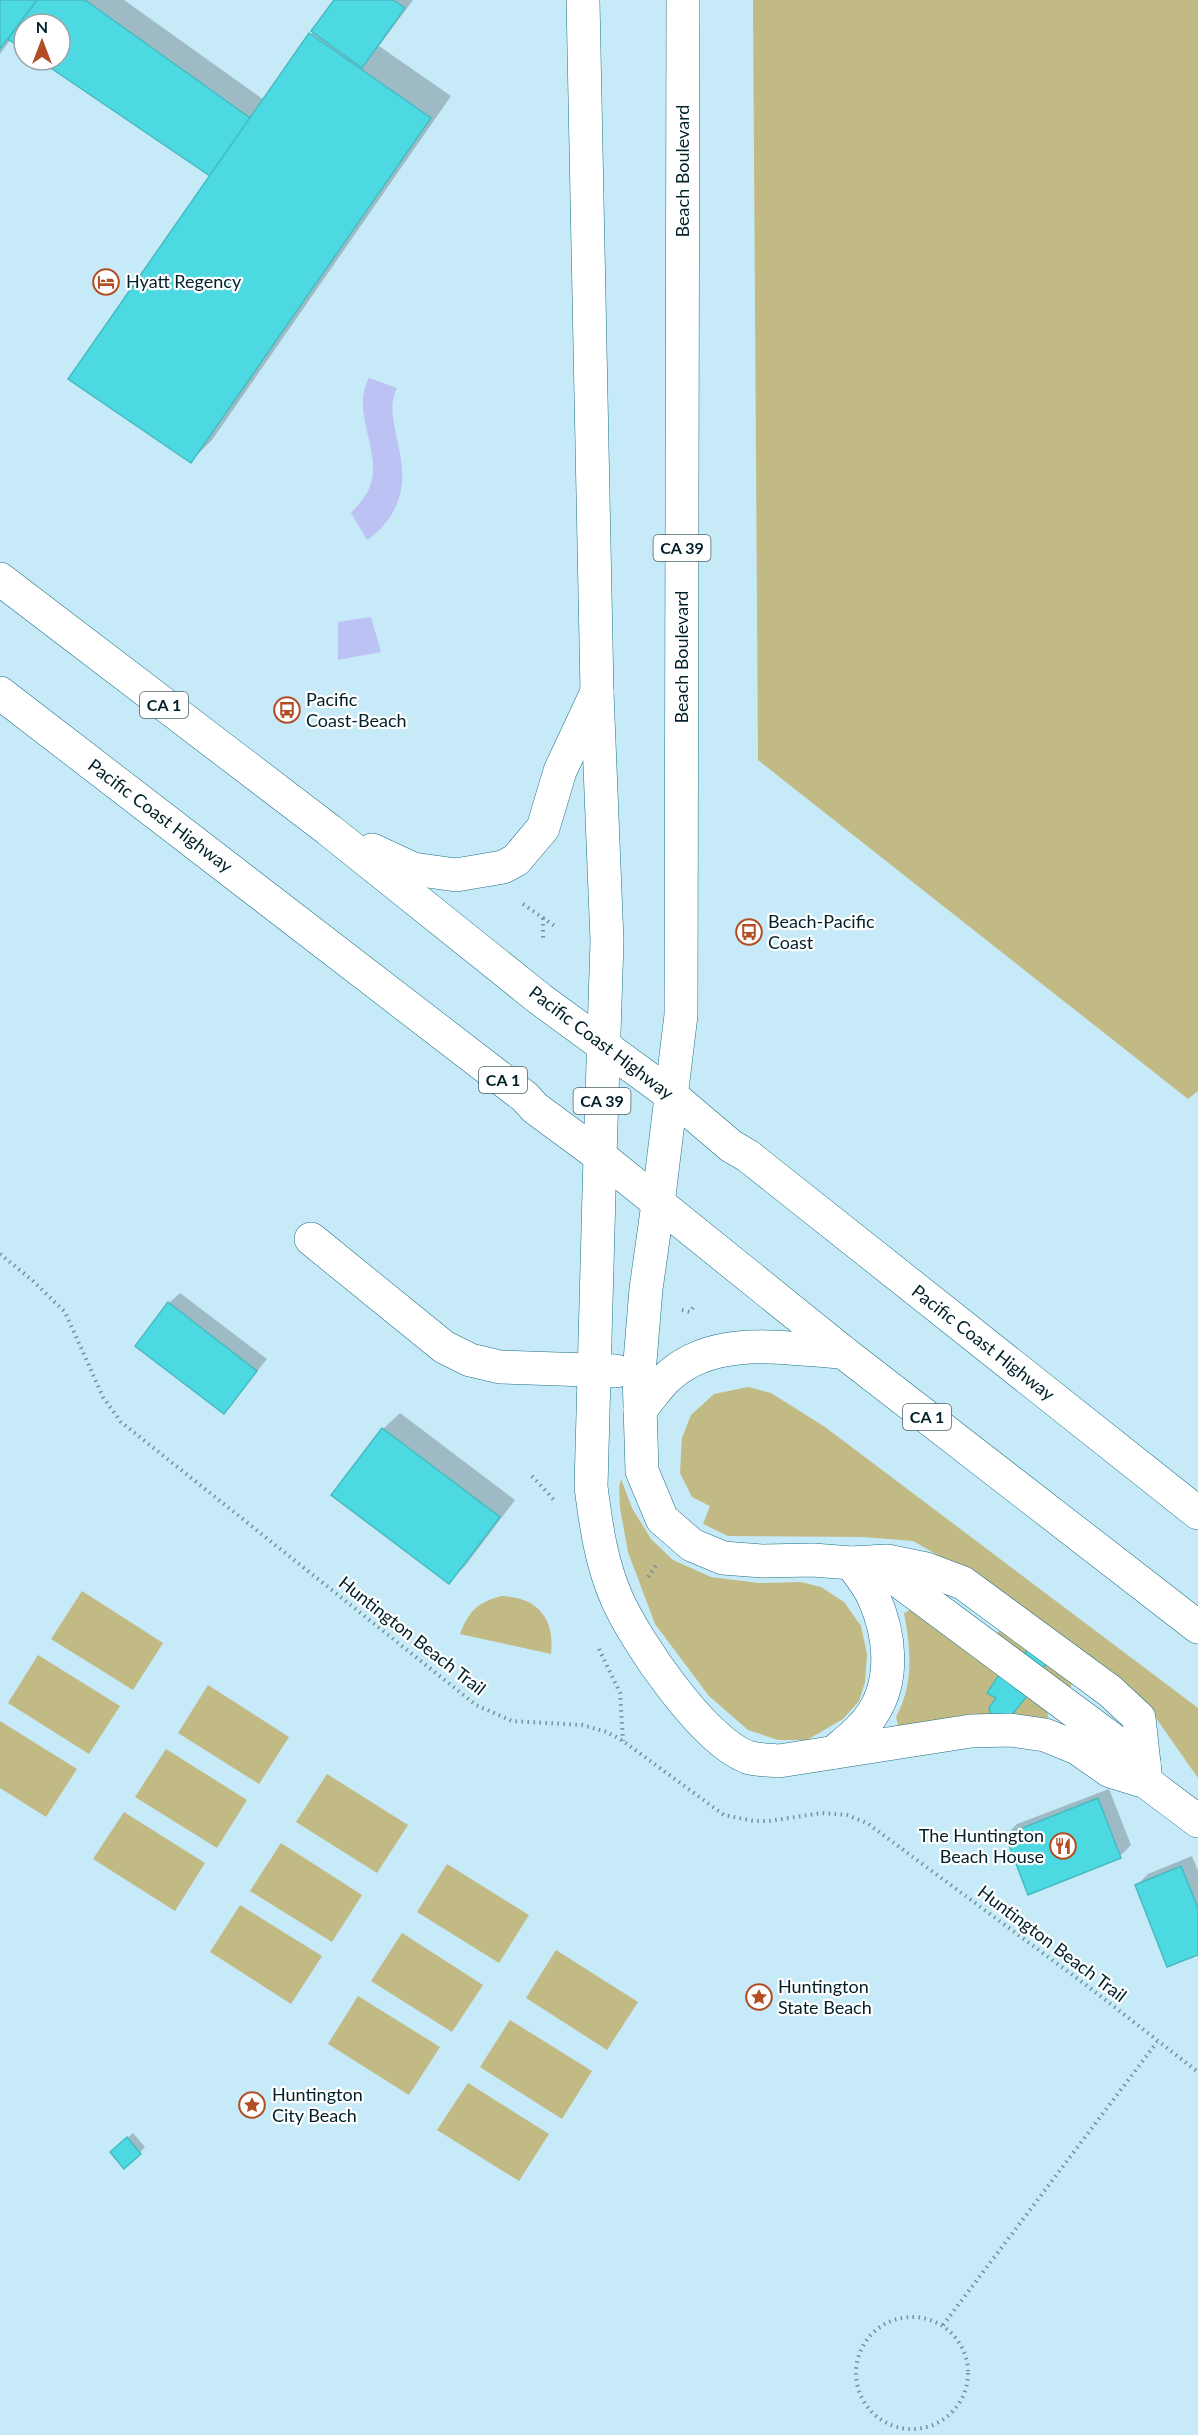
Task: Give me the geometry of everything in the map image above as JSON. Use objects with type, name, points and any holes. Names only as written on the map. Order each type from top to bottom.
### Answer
[{"type":"main road","name":"CA 39","points":[[583,0],[597,692],[607,941],[600,1156]]},
{"type":"main road","name":"Beach Boulevard","points":[[683,0],[681,1016],[646,1289],[639,1372],[642,1471],[662,1519],[692,1545],[723,1558],[762,1561],[887,1561],[926,1569],[963,1583],[1110,1691],[1139,1718],[1145,1772]]},
{"type":"main road","name":"Pacific Coast Highway","points":[[0,579],[328,830],[456,934],[671,1095],[731,1146],[757,1163],[1198,1513]]},
{"type":"main road","points":[[328,830],[413,869],[456,875],[503,867],[516,860],[543,828],[560,771],[597,692]]},
{"type":"main road","name":"Pacific Coast Highway","points":[[0,693],[415,1011],[600,1156],[843,1352],[1198,1627]]},
{"type":"main road","points":[[600,1156],[591,1487],[598,1541],[617,1599],[643,1647],[716,1737],[747,1757],[779,1761],[971,1731],[1010,1730],[1045,1736],[1077,1748],[1110,1771],[1145,1772],[1198,1821]]},
{"type":"main road","points":[[311,1239],[444,1347],[470,1360],[500,1367],[639,1372]]},
{"type":"main road","points":[[640,1410],[669,1375],[692,1360],[708,1354],[748,1346],[843,1352]]},
{"type":"main road","points":[[834,1752],[860,1730],[874,1713],[884,1692],[887,1671],[887,1634],[862,1562]]},
{"type":"path","points":[[524,904],[556,927]]},
{"type":"path","points":[[543,918],[543,938]]},
{"type":"path","name":"Huntington Beach Trail","points":[[0,1254],[32,1280],[65,1312],[103,1397],[121,1422],[476,1705],[512,1720],[582,1725],[607,1732],[623,1741],[724,1815],[754,1821],[770,1821],[822,1813],[847,1815],[867,1823],[1090,1988],[1198,2072]]},
{"type":"path","points":[[681,1310],[690,1312],[694,1306]]},
{"type":"path","points":[[646,1579],[664,1555]]},
{"type":"path","points":[[943,2325],[1157,2042]]},
{"type":"path","points":[[909,2316],[926,2318],[943,2325],[957,2339],[967,2355],[969,2375],[966,2394],[955,2410],[939,2422],[921,2429],[901,2428],[884,2422],[869,2410],[860,2394],[856,2378],[857,2359],[864,2343],[876,2330],[891,2320],[909,2316]]},
{"type":"shaded area","points":[[753,0],[1198,0],[1198,1091],[1188,1099],[758,760]]},
{"type":"shaded area","points":[[748,1387],[771,1393],[825,1427],[1198,1708],[1198,1778],[1151,1711],[969,1573],[913,1541],[863,1537],[728,1536],[703,1524],[710,1506],[692,1497],[680,1473],[682,1438],[691,1415],[714,1394]]},
{"type":"shaded area","points":[[621,1479],[632,1508],[651,1539],[673,1560],[711,1577],[759,1583],[801,1582],[821,1587],[844,1602],[861,1626],[867,1654],[865,1682],[859,1701],[843,1719],[807,1740],[778,1740],[748,1730],[709,1696],[655,1624],[628,1552],[620,1508]]},
{"type":"shaded area","points":[[82,1591],[163,1643],[133,1690],[51,1639]]},
{"type":"shaded area","points":[[501,1596],[525,1600],[541,1612],[550,1630],[551,1654],[460,1634],[475,1609],[486,1601]]},
{"type":"shaded area","points":[[912,1609],[1047,1708],[1048,1717],[1045,1721],[899,1728],[896,1717],[906,1692],[909,1666],[904,1613]]},
{"type":"shaded area","points":[[1006,1626],[1072,1683],[1070,1689],[998,1644],[998,1632]]},
{"type":"shaded area","points":[[38,1655],[120,1706],[89,1754],[8,1703]]},
{"type":"shaded area","points":[[208,1685],[289,1737],[259,1784],[178,1733]]},
{"type":"shaded area","points":[[0,1721],[77,1769],[46,1817],[0,1788]]},
{"type":"shaded area","points":[[166,1749],[247,1800],[217,1848],[135,1797]]},
{"type":"shaded area","points":[[327,1774],[408,1825],[377,1873],[296,1822]]},
{"type":"shaded area","points":[[124,1812],[205,1863],[175,1911],[93,1859]]},
{"type":"shaded area","points":[[281,1843],[362,1895],[332,1942],[250,1891]]},
{"type":"shaded area","points":[[447,1864],[529,1915],[499,1963],[417,1912]]},
{"type":"shaded area","points":[[240,1905],[322,1956],[291,2004],[210,1952]]},
{"type":"shaded area","points":[[402,1933],[483,1985],[452,2032],[371,1981]]},
{"type":"shaded area","points":[[556,1950],[638,2002],[607,2050],[526,1998]]},
{"type":"shaded area","points":[[358,1996],[440,2047],[409,2095],[328,2044]]},
{"type":"shaded area","points":[[510,2020],[592,2071],[562,2119],[480,2067]]},
{"type":"shaded area","points":[[468,2083],[549,2134],[519,2181],[437,2130]]},
{"type":"water","points":[[369,378],[397,388],[393,401],[393,416],[402,464],[402,481],[399,499],[390,517],[380,530],[367,540],[351,513],[368,491],[372,477],[373,463],[363,406],[364,392]]},
{"type":"water","points":[[371,617],[381,652],[338,660],[338,622]]},
{"type":"building","points":[[0,0],[37,0],[28,12],[12,12],[12,33],[0,49]]},
{"type":"building","points":[[37,0],[85,0],[250,118],[210,176],[57,72],[72,72],[72,12],[28,12]]},
{"type":"building","points":[[334,0],[393,0],[405,8],[362,68],[311,31]]},
{"type":"building","points":[[309,33],[431,118],[191,463],[68,379]]},
{"type":"building","points":[[168,1302],[257,1371],[224,1414],[135,1346]]},
{"type":"building","points":[[382,1428],[500,1517],[449,1584],[331,1495]]},
{"type":"building","points":[[1030,1647],[1049,1660],[1039,1673],[1020,1659]]},
{"type":"building","points":[[999,1675],[1028,1695],[1010,1717],[991,1715],[989,1708],[996,1698],[987,1693]]},
{"type":"building","name":"The Huntington Beach House","points":[[1098,1798],[1121,1858],[1028,1895],[1005,1835]]},
{"type":"building","points":[[1181,1866],[1198,1908],[1198,1955],[1167,1967],[1135,1885]]},
{"type":"building","points":[[127,2137],[141,2154],[124,2169],[110,2152]]},
{"type":"place","name":"Hyatt Regency","points":[[106,282]]},
{"type":"place","name":"Pacific Coast-Beach","points":[[287,710]]},
{"type":"place","name":"Beach-Pacific Coast","points":[[749,932]]},
{"type":"place","name":"The Huntington Beach House","points":[[1063,1846]]},
{"type":"place","name":"Huntington State Beach","points":[[759,1997]]},
{"type":"place","name":"Huntington City Beach","points":[[252,2105]]}]
